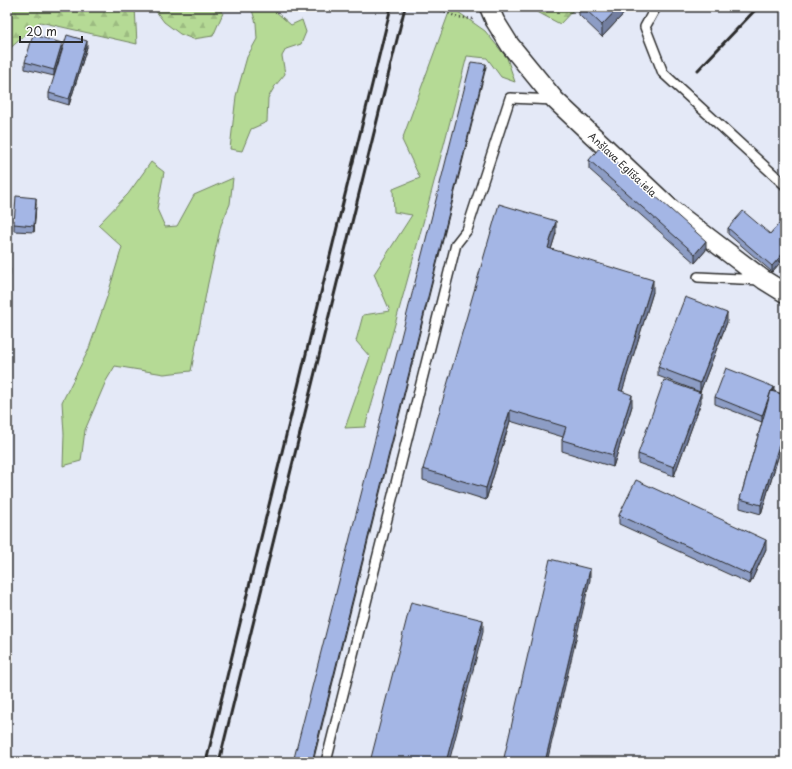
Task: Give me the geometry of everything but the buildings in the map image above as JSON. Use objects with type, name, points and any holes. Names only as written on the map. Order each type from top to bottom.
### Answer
[{"type":"street","name":"Anšlava Eglīša iela","points":[[492,14],[510,45],[555,100],[671,209],[764,280],[785,293]]},
{"type":"lane","points":[[656,7],[645,27],[663,73],[785,185]]},
{"type":"lane","points":[[326,762],[456,244],[467,230],[510,98],[555,100]]},
{"type":"lane","points":[[698,277],[764,280]]},
{"type":"path","points":[[434,7],[457,17],[492,14]]},
{"type":"green space","points":[[7,7],[135,7],[137,44],[40,22],[7,51]]},
{"type":"green space","points":[[153,7],[216,7],[223,13],[213,36],[193,39],[180,34],[164,22]]},
{"type":"green space","points":[[251,7],[274,7],[275,11],[291,25],[302,20],[306,32],[301,44],[286,49],[282,56],[285,74],[275,86],[268,98],[267,122],[251,129],[242,151],[230,149],[236,96],[247,57],[257,39],[256,23]]},
{"type":"green space","points":[[451,7],[485,31],[507,58],[515,82],[501,77],[487,58],[467,56],[418,242],[365,427],[345,428],[370,357],[356,341],[363,315],[390,311],[374,274],[412,215],[394,212],[393,189],[420,178],[402,140]]},
{"type":"green space","points":[[528,7],[576,7],[560,24]]},
{"type":"green space","points":[[151,162],[164,172],[157,209],[165,227],[177,226],[194,195],[233,178],[230,204],[221,225],[191,371],[164,374],[115,366],[106,381],[85,430],[81,461],[63,466],[64,434],[62,402],[88,351],[107,297],[122,247],[98,225],[128,194]]},
{"type":"railway","points":[[206,762],[391,7]]},
{"type":"railway","points":[[219,762],[405,7]]},
{"type":"railway","points":[[698,70],[758,7]]}]
